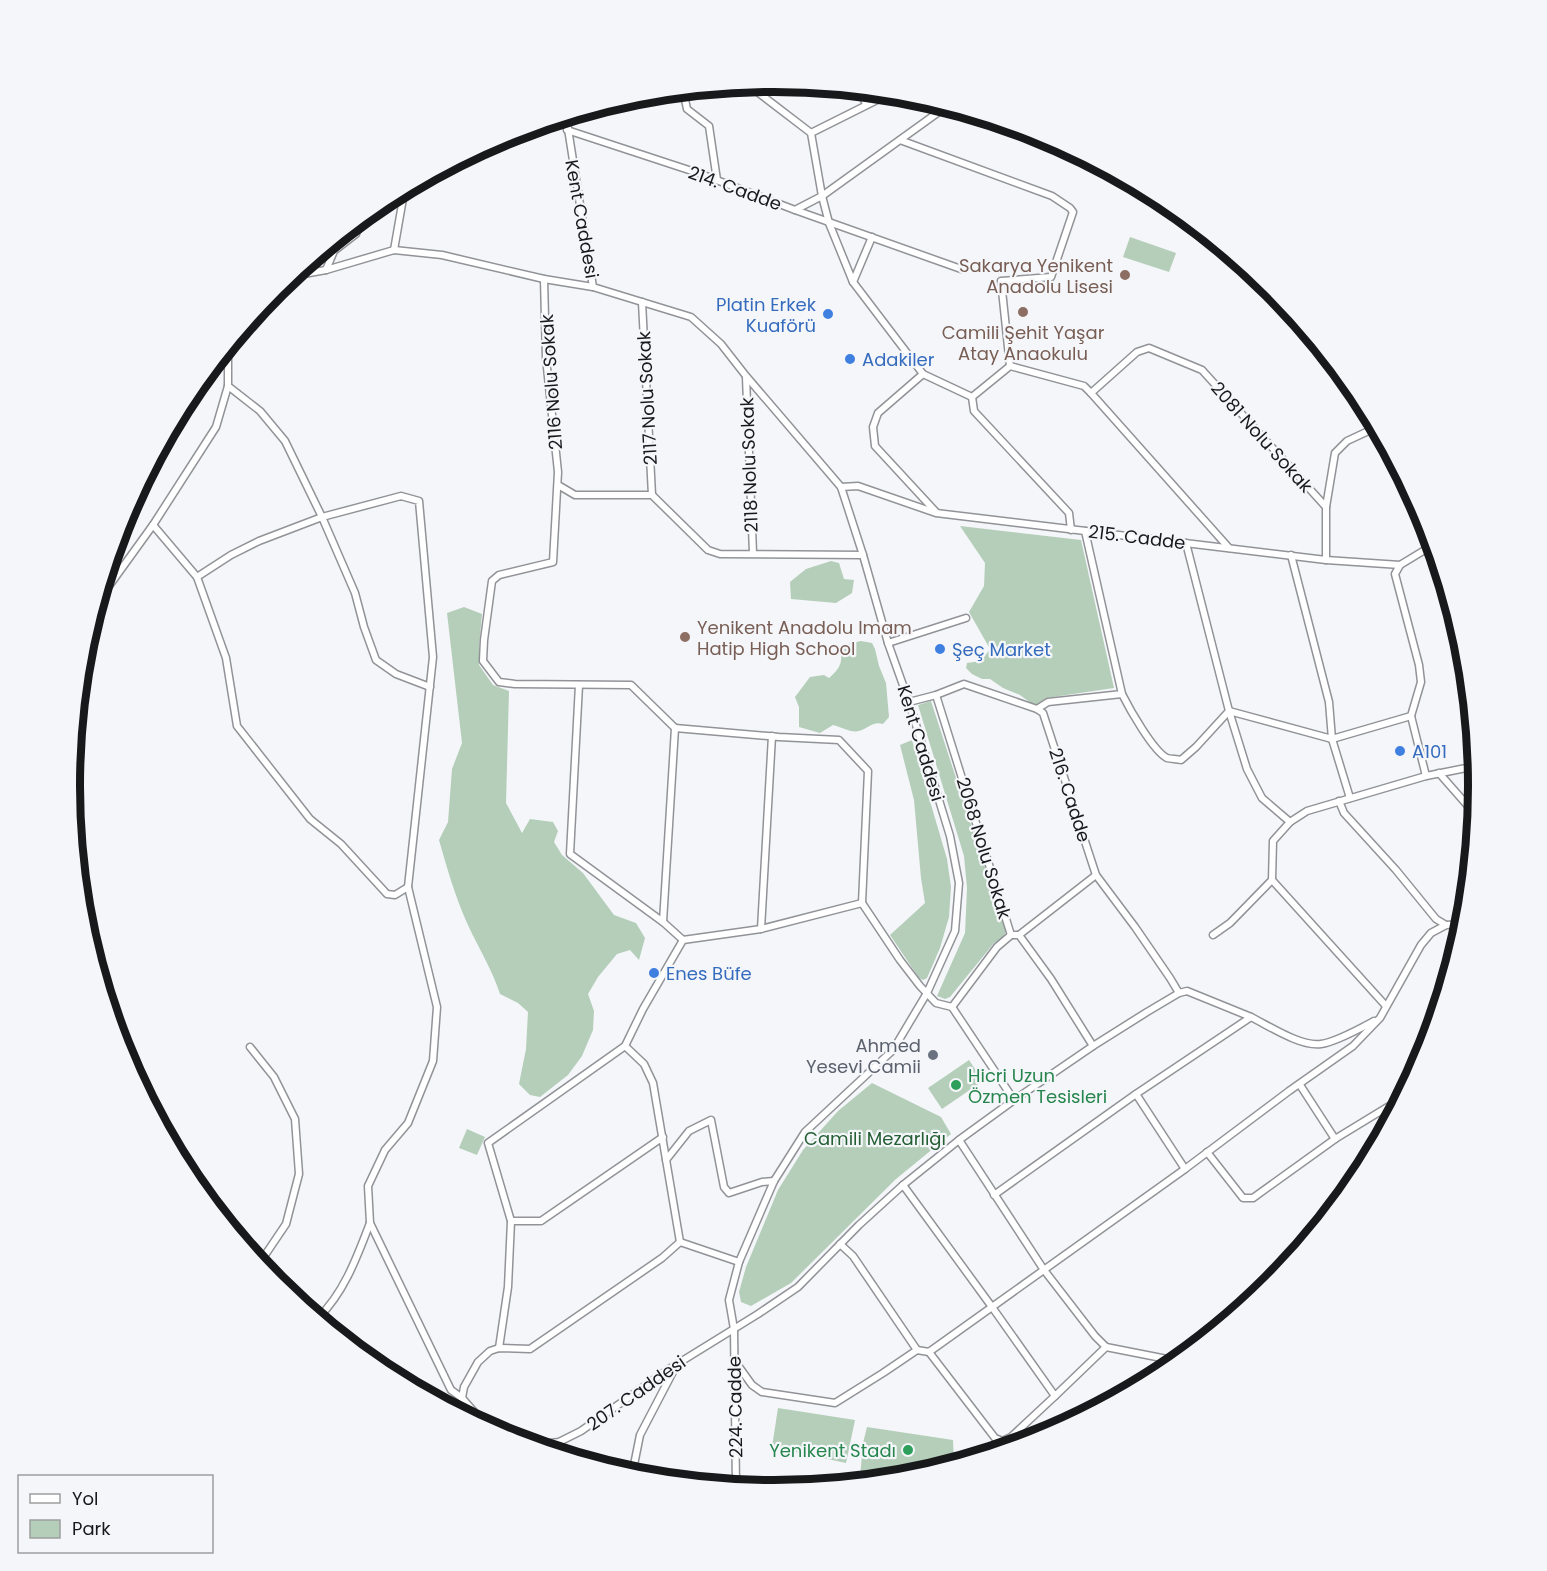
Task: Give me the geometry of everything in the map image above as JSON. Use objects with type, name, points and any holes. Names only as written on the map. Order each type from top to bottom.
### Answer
[{"type":"street","points":[[758,92],[811,133],[829,223],[853,282],[923,374],[972,397]]},
{"type":"street","points":[[684,97],[687,110],[709,126],[717,180]]},
{"type":"street","points":[[863,97],[866,104]]},
{"type":"street","points":[[811,133],[877,99]]},
{"type":"street","name":"214. Cadde","points":[[567,130],[717,180],[795,210],[822,196],[938,112]]},
{"type":"street","name":"Kent Caddesi","points":[[567,123],[593,287],[691,317],[721,344],[841,487],[950,836],[960,883],[956,931],[927,993],[893,1050],[805,1132],[774,1181],[738,1262],[729,1300],[734,1329]]},
{"type":"street","points":[[900,140],[1052,196],[1073,212],[1051,277],[1001,281],[1010,366]]},
{"type":"street","points":[[394,250],[403,199]]},
{"type":"street","points":[[795,210],[961,269]]},
{"type":"street","points":[[326,270],[334,251],[356,234],[357,231]]},
{"type":"street","points":[[853,282],[872,237]]},
{"type":"street","points":[[305,274],[394,250],[442,255],[544,279],[593,287]]},
{"type":"street","name":"2116 Nolu Sokak","points":[[544,279],[546,358],[558,472],[553,562],[499,575],[492,581],[483,661],[499,682],[579,685]]},
{"type":"street","name":"2117 Nolu Sokak","points":[[642,302],[652,495]]},
{"type":"street","name":"2081 Nolu Sokak","points":[[1091,393],[1137,352],[1149,348],[1202,370],[1326,507],[1326,560]]},
{"type":"street","points":[[109,586],[153,525],[216,427],[228,386],[228,357]]},
{"type":"street","points":[[1010,366],[1084,386],[1229,549]]},
{"type":"street","points":[[972,397],[1010,366]]},
{"type":"street","points":[[923,374],[878,412],[873,427],[875,446],[936,513]]},
{"type":"street","name":"2118 Nolu Sokak","points":[[746,376],[753,553]]},
{"type":"street","points":[[228,386],[260,411],[285,441],[355,593],[376,660],[396,674],[430,687]]},
{"type":"street","points":[[972,397],[974,411],[1069,513],[1071,530]]},
{"type":"street","points":[[1326,507],[1335,453],[1347,441],[1370,431]]},
{"type":"street","points":[[558,485],[575,495],[652,495],[708,550],[720,554],[863,555]]},
{"type":"street","name":"215. Cadde","points":[[841,487],[858,486],[936,513],[1326,560],[1400,565]]},
{"type":"street","points":[[197,577],[231,555],[250,546],[322,518],[401,496],[419,501],[433,657],[408,887],[437,1007],[433,1061],[408,1123],[385,1150],[368,1186],[370,1223],[451,1390],[473,1411]]},
{"type":"street","points":[[153,525],[197,577],[226,658],[237,726],[310,819],[342,844],[387,894],[395,895],[408,887]]},
{"type":"street","points":[[1085,531],[1122,694],[1155,746],[1167,758],[1181,760],[1229,711]]},
{"type":"street","points":[[1186,543],[1246,769],[1262,798],[1290,822]]},
{"type":"street","points":[[1426,549],[1400,565],[1395,574],[1419,665],[1421,681],[1411,716],[1426,776]]},
{"type":"street","points":[[1291,555],[1329,702],[1332,739],[1350,798]]},
{"type":"street","points":[[888,643],[966,618]]},
{"type":"street","points":[[909,702],[964,684],[1037,709],[1048,702],[1122,694]]},
{"type":"street","points":[[683,940],[663,922],[570,854],[579,685],[631,686],[675,728],[839,740],[868,771],[862,903],[900,960],[927,993],[936,1003],[952,1007],[1014,1100]]},
{"type":"street","name":"2068 Nolu Sokak","points":[[936,694],[1015,935],[1051,979],[1094,1046]]},
{"type":"street","name":"216. Cadde","points":[[1037,709],[1043,713],[1096,875],[1147,944],[1179,993]]},
{"type":"street","points":[[1229,711],[1332,739],[1411,716]]},
{"type":"street","points":[[663,922],[675,728]]},
{"type":"street","points":[[761,929],[772,736]]},
{"type":"street","points":[[1213,935],[1230,923],[1272,880],[1273,841],[1290,822],[1307,810],[1426,776],[1467,768]]},
{"type":"street","points":[[1439,773],[1467,804]]},
{"type":"street","points":[[1339,801],[1344,813],[1396,870],[1436,919],[1446,925]]},
{"type":"street","points":[[952,1007],[997,947],[1096,875]]},
{"type":"street","points":[[1272,880],[1386,1006]]},
{"type":"street","points":[[683,940],[761,929],[862,903]]},
{"type":"street","points":[[929,1352],[1353,1046],[1380,1018],[1421,945],[1431,933],[1446,925],[1453,925]]},
{"type":"street","points":[[498,1348],[508,1287],[511,1221],[488,1143],[625,1046],[683,940]]},
{"type":"street","points":[[1179,993],[1187,991],[1251,1017],[1298,1041],[1321,1045],[1380,1018]]},
{"type":"street","name":"207. Caddesi","points":[[550,1443],[559,1442],[581,1431],[677,1364],[798,1287],[903,1185],[959,1140],[1094,1046],[1179,993]]},
{"type":"street","points":[[994,1196],[1136,1094],[1251,1017]]},
{"type":"street","points":[[625,1046],[644,1064],[652,1083],[680,1242]]},
{"type":"street","points":[[250,1047],[274,1077],[295,1119],[299,1174],[286,1224],[264,1256]]},
{"type":"street","points":[[1300,1085],[1335,1139]]},
{"type":"street","points":[[1136,1094],[1185,1169]]},
{"type":"street","points":[[1207,1152],[1243,1198],[1253,1198],[1335,1139],[1389,1106]]},
{"type":"street","points":[[666,1160],[689,1131],[711,1120],[724,1187],[729,1193],[762,1182],[774,1181]]},
{"type":"street","points":[[511,1221],[541,1221],[663,1137]]},
{"type":"street","points":[[959,1140],[1044,1270],[1095,1336],[1106,1347],[1165,1359]]},
{"type":"street","points":[[903,1185],[1055,1396]]},
{"type":"street","points":[[323,1313],[353,1267],[370,1223]]},
{"type":"street","points":[[462,1398],[464,1387],[478,1362],[490,1351],[498,1348],[531,1349],[662,1258],[680,1242]]},
{"type":"street","points":[[680,1242],[738,1262]]},
{"type":"street","points":[[840,1244],[853,1256],[917,1350]]},
{"type":"street","name":"224. Cadde","points":[[734,1329],[736,1478]]},
{"type":"street","points":[[734,1360],[752,1385],[762,1392],[835,1403],[917,1350],[929,1352],[995,1438],[1002,1441],[1011,1437],[1106,1347]]},
{"type":"street","points":[[634,1465],[640,1435],[677,1364]]},
{"type":"green space","points":[[1130,237],[1176,253],[1169,272],[1123,257]]},
{"type":"green space","points":[[960,526],[1081,540],[1114,688],[1046,698],[1035,706],[1020,695],[1003,688],[990,679],[982,679],[972,674],[966,668],[967,663],[981,661],[990,649],[969,612],[984,586],[985,563]]},
{"type":"green space","points":[[831,561],[839,563],[844,579],[854,580],[852,593],[836,603],[791,599],[790,582],[806,569]]},
{"type":"green space","points":[[464,607],[482,614],[479,665],[493,685],[509,691],[506,803],[522,833],[530,819],[553,822],[558,831],[554,842],[562,855],[583,873],[614,915],[636,923],[645,938],[639,960],[630,950],[617,954],[598,977],[588,994],[594,1011],[593,1030],[582,1056],[568,1075],[540,1097],[530,1095],[519,1084],[526,1049],[528,1012],[518,1003],[500,994],[463,913],[439,840],[448,822],[452,769],[462,743],[447,613]]},
{"type":"green space","points":[[861,641],[872,643],[875,649],[886,683],[889,717],[883,724],[856,731],[833,725],[820,733],[799,727],[799,707],[795,697],[810,677],[824,675],[829,678],[836,671],[841,660],[839,646]]},
{"type":"green space","points":[[931,701],[1006,932],[1001,940],[994,943],[950,997],[945,999],[937,996],[965,933],[967,888],[964,856],[918,705]]},
{"type":"green space","points":[[912,740],[947,859],[951,887],[949,917],[940,948],[927,978],[923,980],[919,978],[890,935],[925,903],[914,800],[900,745]]},
{"type":"green space","name":"Hicri Uzun Özmen Tesisleri","points":[[969,1060],[983,1081],[942,1109],[928,1088]]},
{"type":"green space","name":"Camili Mezarlığı","points":[[872,1083],[941,1117],[951,1134],[896,1179],[791,1283],[751,1306],[741,1302],[739,1292],[746,1267],[778,1190],[803,1150],[838,1111]]},
{"type":"green space","points":[[467,1129],[485,1137],[477,1155],[459,1148]]},
{"type":"green space","points":[[778,1408],[855,1420],[846,1463],[772,1447]]},
{"type":"green space","name":"Yenikent Stadı","points":[[867,1427],[953,1440],[954,1456],[860,1474]]},
{"type":"place","name":"Sakarya Yenikent Anadolu Lisesi","points":[[1125,275]]},
{"type":"place","name":"Camili Şehit Yaşar Atay Anaokulu","points":[[1023,312]]},
{"type":"place","name":"Platin Erkek Kuaförü","points":[[828,314]]},
{"type":"place","name":"Adakiler","points":[[850,359]]},
{"type":"place","name":"Yenikent Anadolu Imam Hatip High School","points":[[685,637]]},
{"type":"place","name":"Şeç Market","points":[[940,649]]},
{"type":"place","name":"A101","points":[[1400,751]]},
{"type":"place","name":"Enes Büfe","points":[[654,973]]},
{"type":"place","name":"Ahmed Yesevi Camii","points":[[933,1055]]},
{"type":"place","name":"Hicri Uzun Özmen Tesisleri","points":[[956,1085]]},
{"type":"place","name":"Yenikent Stadı","points":[[908,1450]]}]
